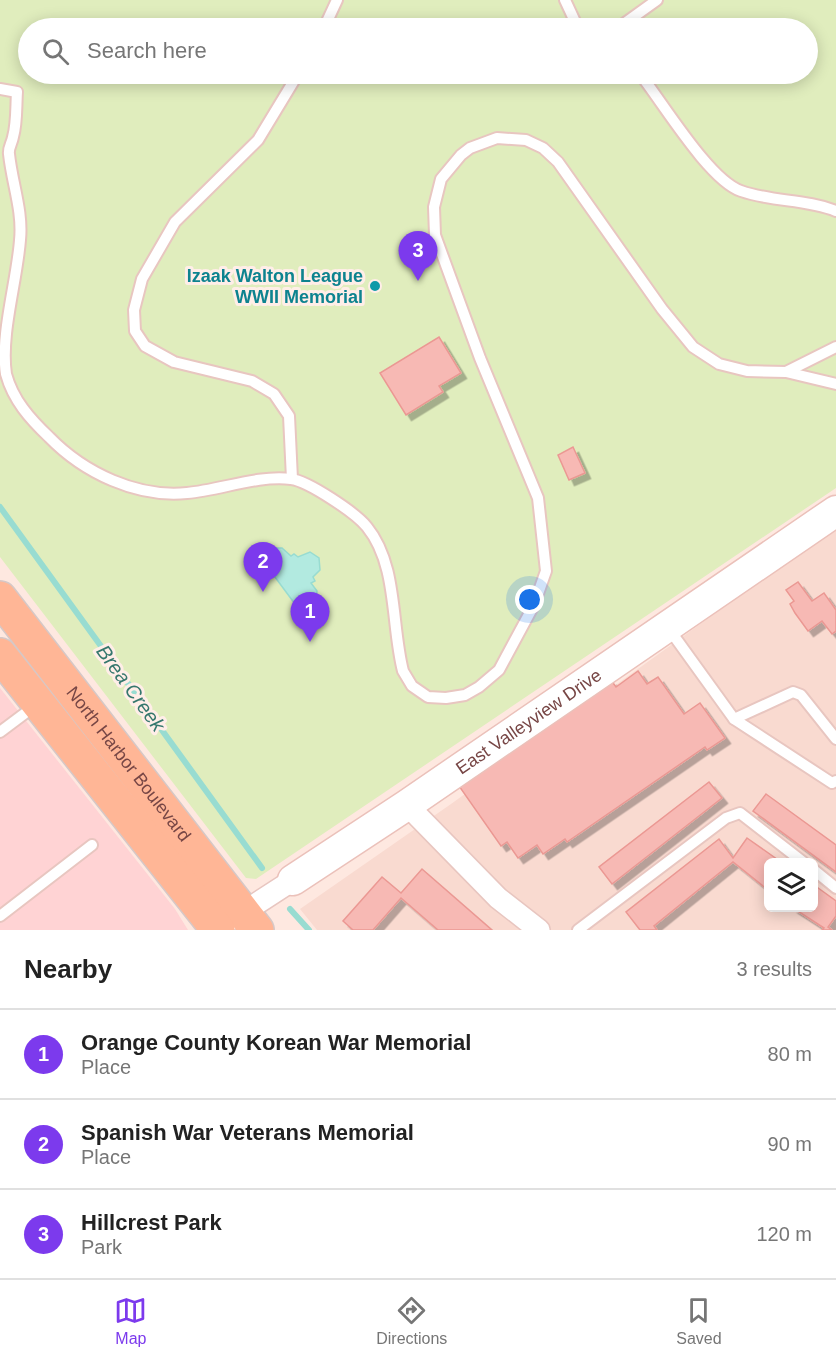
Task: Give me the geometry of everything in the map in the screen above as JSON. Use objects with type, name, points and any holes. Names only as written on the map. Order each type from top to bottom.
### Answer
[{"type":"main road","name":"North Harbor Boulevard","points":[[1,599],[250,913]]},
{"type":"main road","name":"North Harbor Boulevard","points":[[0,655],[39,703],[250,913]]},
{"type":"street","name":"East Valleyview Drive","points":[[250,913],[836,511]]},
{"type":"street","points":[[407,805],[498,898],[539,930]]},
{"type":"lane","points":[[329,18],[337,0]]},
{"type":"lane","points":[[565,0],[573,18]]},
{"type":"lane","points":[[632,18],[657,0]]},
{"type":"lane","points":[[292,84],[258,140],[175,222],[142,279],[134,310],[135,331],[145,346],[174,362],[252,381],[274,394],[289,416],[292,479]]},
{"type":"lane","points":[[648,84],[718,178],[741,191],[820,205],[836,211]]},
{"type":"lane","points":[[0,90],[17,92],[14,136],[9,151],[20,220],[20,239],[3,349],[6,374],[17,401],[54,443],[84,467],[126,486],[155,492],[186,493],[261,481],[292,479],[348,509],[367,526],[376,542],[384,561],[394,611],[397,648],[403,671],[412,686],[428,697],[447,698],[465,695],[499,670],[534,605],[546,571],[538,498],[480,358],[435,235],[434,207],[441,179],[470,148],[497,138],[526,140],[543,148],[558,162],[662,309],[693,347],[719,364],[747,371],[786,372],[836,384]]},
{"type":"lane","points":[[786,372],[836,347]]},
{"type":"lane","points":[[668,626],[734,719],[832,783],[836,781]]},
{"type":"lane","points":[[734,719],[793,692],[801,695],[836,739]]},
{"type":"lane","points":[[0,732],[39,703]]},
{"type":"lane","points":[[578,930],[726,818],[740,813],[798,858]]},
{"type":"lane","points":[[0,916],[92,845]]},
{"type":"lane","points":[[818,874],[836,888]]},
{"type":"shaded area","points":[[836,526],[836,930],[317,930],[300,909],[451,804]]},
{"type":"shaded area","points":[[0,688],[175,909],[188,930],[0,930]]},
{"type":"green space","points":[[0,0],[836,0],[836,488],[256,879],[246,878],[0,557]]},
{"type":"water","points":[[276,548],[282,548],[291,556],[294,554],[298,557],[310,552],[319,558],[320,570],[313,577],[315,581],[311,583],[317,591],[316,599],[308,607],[295,604],[266,565],[267,556]]},
{"type":"building","points":[[439,337],[461,373],[439,386],[443,392],[406,415],[380,373]]},
{"type":"building","points":[[573,447],[585,473],[569,480],[558,455]]},
{"type":"building","points":[[798,582],[812,601],[824,593],[836,610],[836,631],[832,634],[822,621],[808,631],[795,613],[790,604],[794,601],[786,590]]},
{"type":"building","points":[[638,671],[647,684],[658,677],[684,714],[700,703],[725,738],[707,750],[705,747],[567,842],[565,839],[543,854],[537,845],[518,858],[507,842],[501,846],[459,786],[611,680],[616,687]]},
{"type":"building","points":[[709,782],[722,798],[612,884],[599,867]]},
{"type":"building","points":[[766,794],[836,845],[836,872],[818,858],[753,811]]},
{"type":"building","points":[[747,838],[775,858],[764,858],[764,887],[733,862],[654,926],[657,930],[640,930],[626,912],[719,839],[733,858]]},
{"type":"building","points":[[422,869],[492,930],[438,930],[401,898],[373,930],[353,930],[343,921],[382,877],[401,893]]},
{"type":"building","points":[[818,888],[836,901],[836,916],[828,927],[832,930],[822,930],[824,928],[799,912],[818,912]]},
{"type":"waterway","name":"Brea Creek","points":[[0,507],[262,868]]},
{"type":"waterway","name":"Brea Creek","points":[[290,909],[309,930]]},
{"type":"place","name":"Hillcrest Park","points":[[418,281]]},
{"type":"place","name":"Izaak Walton League WWII Memorial","points":[[375,286]]},
{"type":"place","name":"Spanish War Veterans Memorial","points":[[263,592]]},
{"type":"place","name":"Orange County Korean War Memorial","points":[[310,642]]}]
